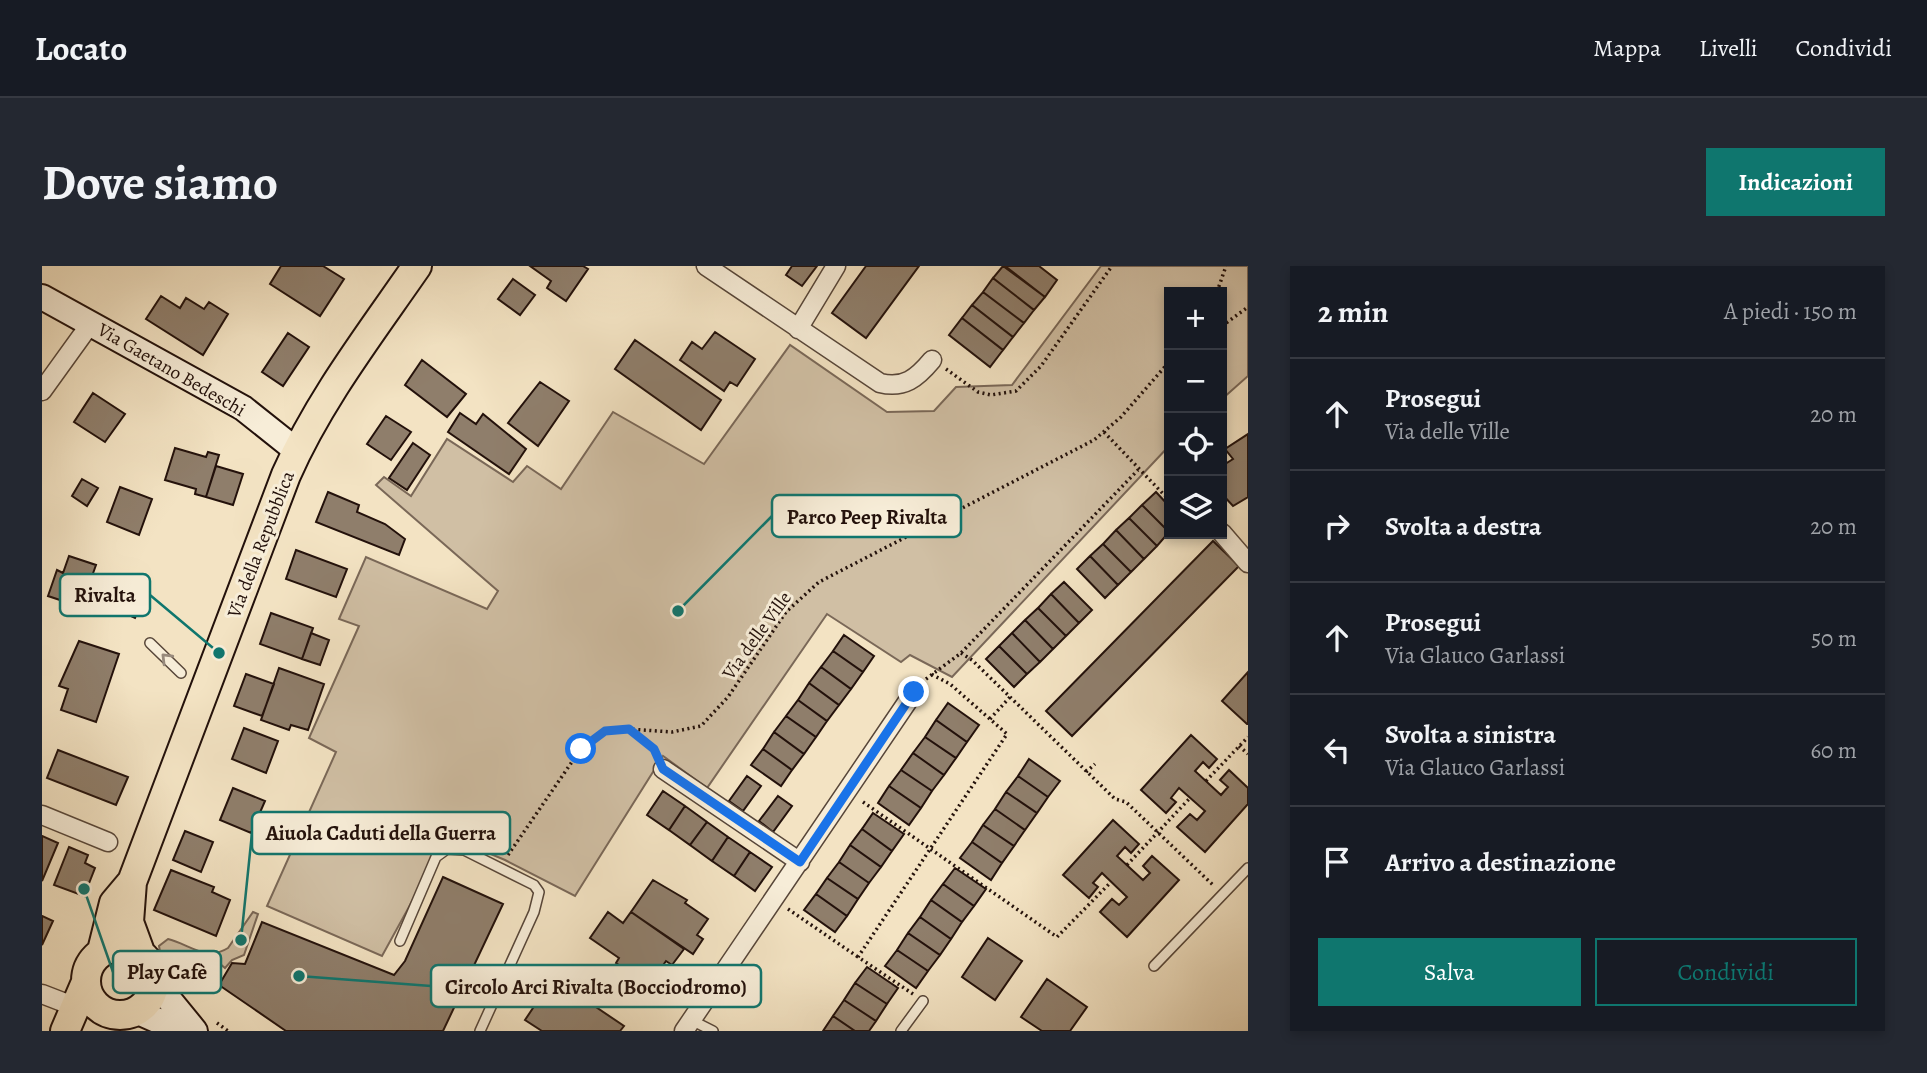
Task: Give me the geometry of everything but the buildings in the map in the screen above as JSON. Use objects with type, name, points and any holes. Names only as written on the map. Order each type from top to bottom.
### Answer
[{"type":"main road","name":"Via della Repubblica","points":[[155,982],[151,965],[140,952],[129,922],[132,882],[297,451],[334,386],[416,266]]},
{"type":"main road","name":"Via della Repubblica","points":[[75,1006],[89,965],[102,951],[114,903],[132,882]]},
{"type":"main road","points":[[102,951],[121,946],[140,952]]},
{"type":"main road","points":[[75,1006],[92,1001],[108,1013],[118,1015],[136,1012],[152,994],[155,982]]},
{"type":"main road","points":[[86,1031],[108,1013]]},
{"type":"street","points":[[706,266],[863,373],[890,385],[909,382],[932,360]]},
{"type":"street","points":[[798,329],[836,266]]},
{"type":"street","name":"Via Gaetano Bedeschi","points":[[42,297],[243,408],[297,451]]},
{"type":"street","points":[[42,391],[91,323]]},
{"type":"street","points":[[1227,539],[1248,563]]},
{"type":"street","points":[[688,1026],[914,692]]},
{"type":"street","points":[[663,769],[800,862]]},
{"type":"street","points":[[42,815],[108,842]]},
{"type":"street","points":[[155,982],[195,1031]]},
{"type":"street","points":[[42,994],[75,1006]]},
{"type":"street","points":[[136,1012],[181,1031]]},
{"type":"lane","points":[[150,643],[181,673]]},
{"type":"lane","points":[[400,941],[436,857],[447,849],[464,850],[534,885],[539,892],[537,904],[480,1031]]},
{"type":"lane","points":[[1154,966],[1248,868]]},
{"type":"lane","points":[[901,1031],[923,1001]]},
{"type":"lane","points":[[688,1026],[713,1031]]},
{"type":"path","points":[[932,360],[978,392],[991,395],[1016,391],[1041,366],[1112,266]]},
{"type":"path","points":[[1219,287],[1226,266]]},
{"type":"path","points":[[1227,322],[1248,307]]},
{"type":"path","points":[[1164,368],[1140,397],[1104,432],[1164,495]]},
{"type":"path","name":"Via delle Ville","points":[[505,860],[581,749],[605,731],[629,729],[672,732],[701,726],[728,697],[786,612],[819,582],[1082,447],[1104,432]]},
{"type":"path","points":[[914,692],[931,674],[961,653],[1138,470]]},
{"type":"path","points":[[961,653],[972,660],[1086,772],[1159,832],[1223,894]]},
{"type":"path","points":[[858,957],[1007,734],[950,684],[931,674]]},
{"type":"path","points":[[990,719],[1010,697]]},
{"type":"path","points":[[629,729],[654,749],[663,769]]},
{"type":"path","points":[[1206,781],[1248,737]]},
{"type":"path","points":[[1239,746],[1248,754]]},
{"type":"path","points":[[1086,772],[1095,764]]},
{"type":"path","points":[[1127,865],[1190,798]]},
{"type":"path","points":[[874,811],[1057,937],[1111,881]]},
{"type":"path","points":[[774,900],[923,1001]]},
{"type":"shaded area","points":[[1101,266],[1248,266],[1248,376],[1227,395],[1227,287],[1164,287],[1164,451],[952,677],[910,655],[901,662],[827,614],[707,788],[663,756],[575,896],[505,860],[448,836],[382,956],[267,906],[336,752],[309,738],[359,626],[339,619],[366,557],[487,609],[498,591],[376,485],[384,477],[411,496],[447,439],[513,482],[527,466],[561,489],[613,412],[704,464],[790,345],[887,412],[934,411],[956,387],[1012,385]]},
{"type":"shaded area","points":[[253,912],[258,914],[244,955],[232,960],[225,968],[213,958],[187,968],[171,968],[161,957],[159,946],[168,939],[205,953],[220,952],[228,948]]},
{"type":"place","name":"Parco Peep Rivalta","points":[[678,611]]},
{"type":"place","name":"Rivalta","points":[[219,653]]},
{"type":"place","name":"Play Cafè","points":[[84,889]]},
{"type":"place","name":"Aiuola Caduti della Guerra","points":[[241,940]]},
{"type":"place","name":"Circolo Arci Rivalta (Bocciodromo)","points":[[299,976]]},
{"type":"route","points":[[581,749],[605,731],[615,728],[629,729],[654,749],[663,763],[663,769],[800,862],[914,692]]}]
